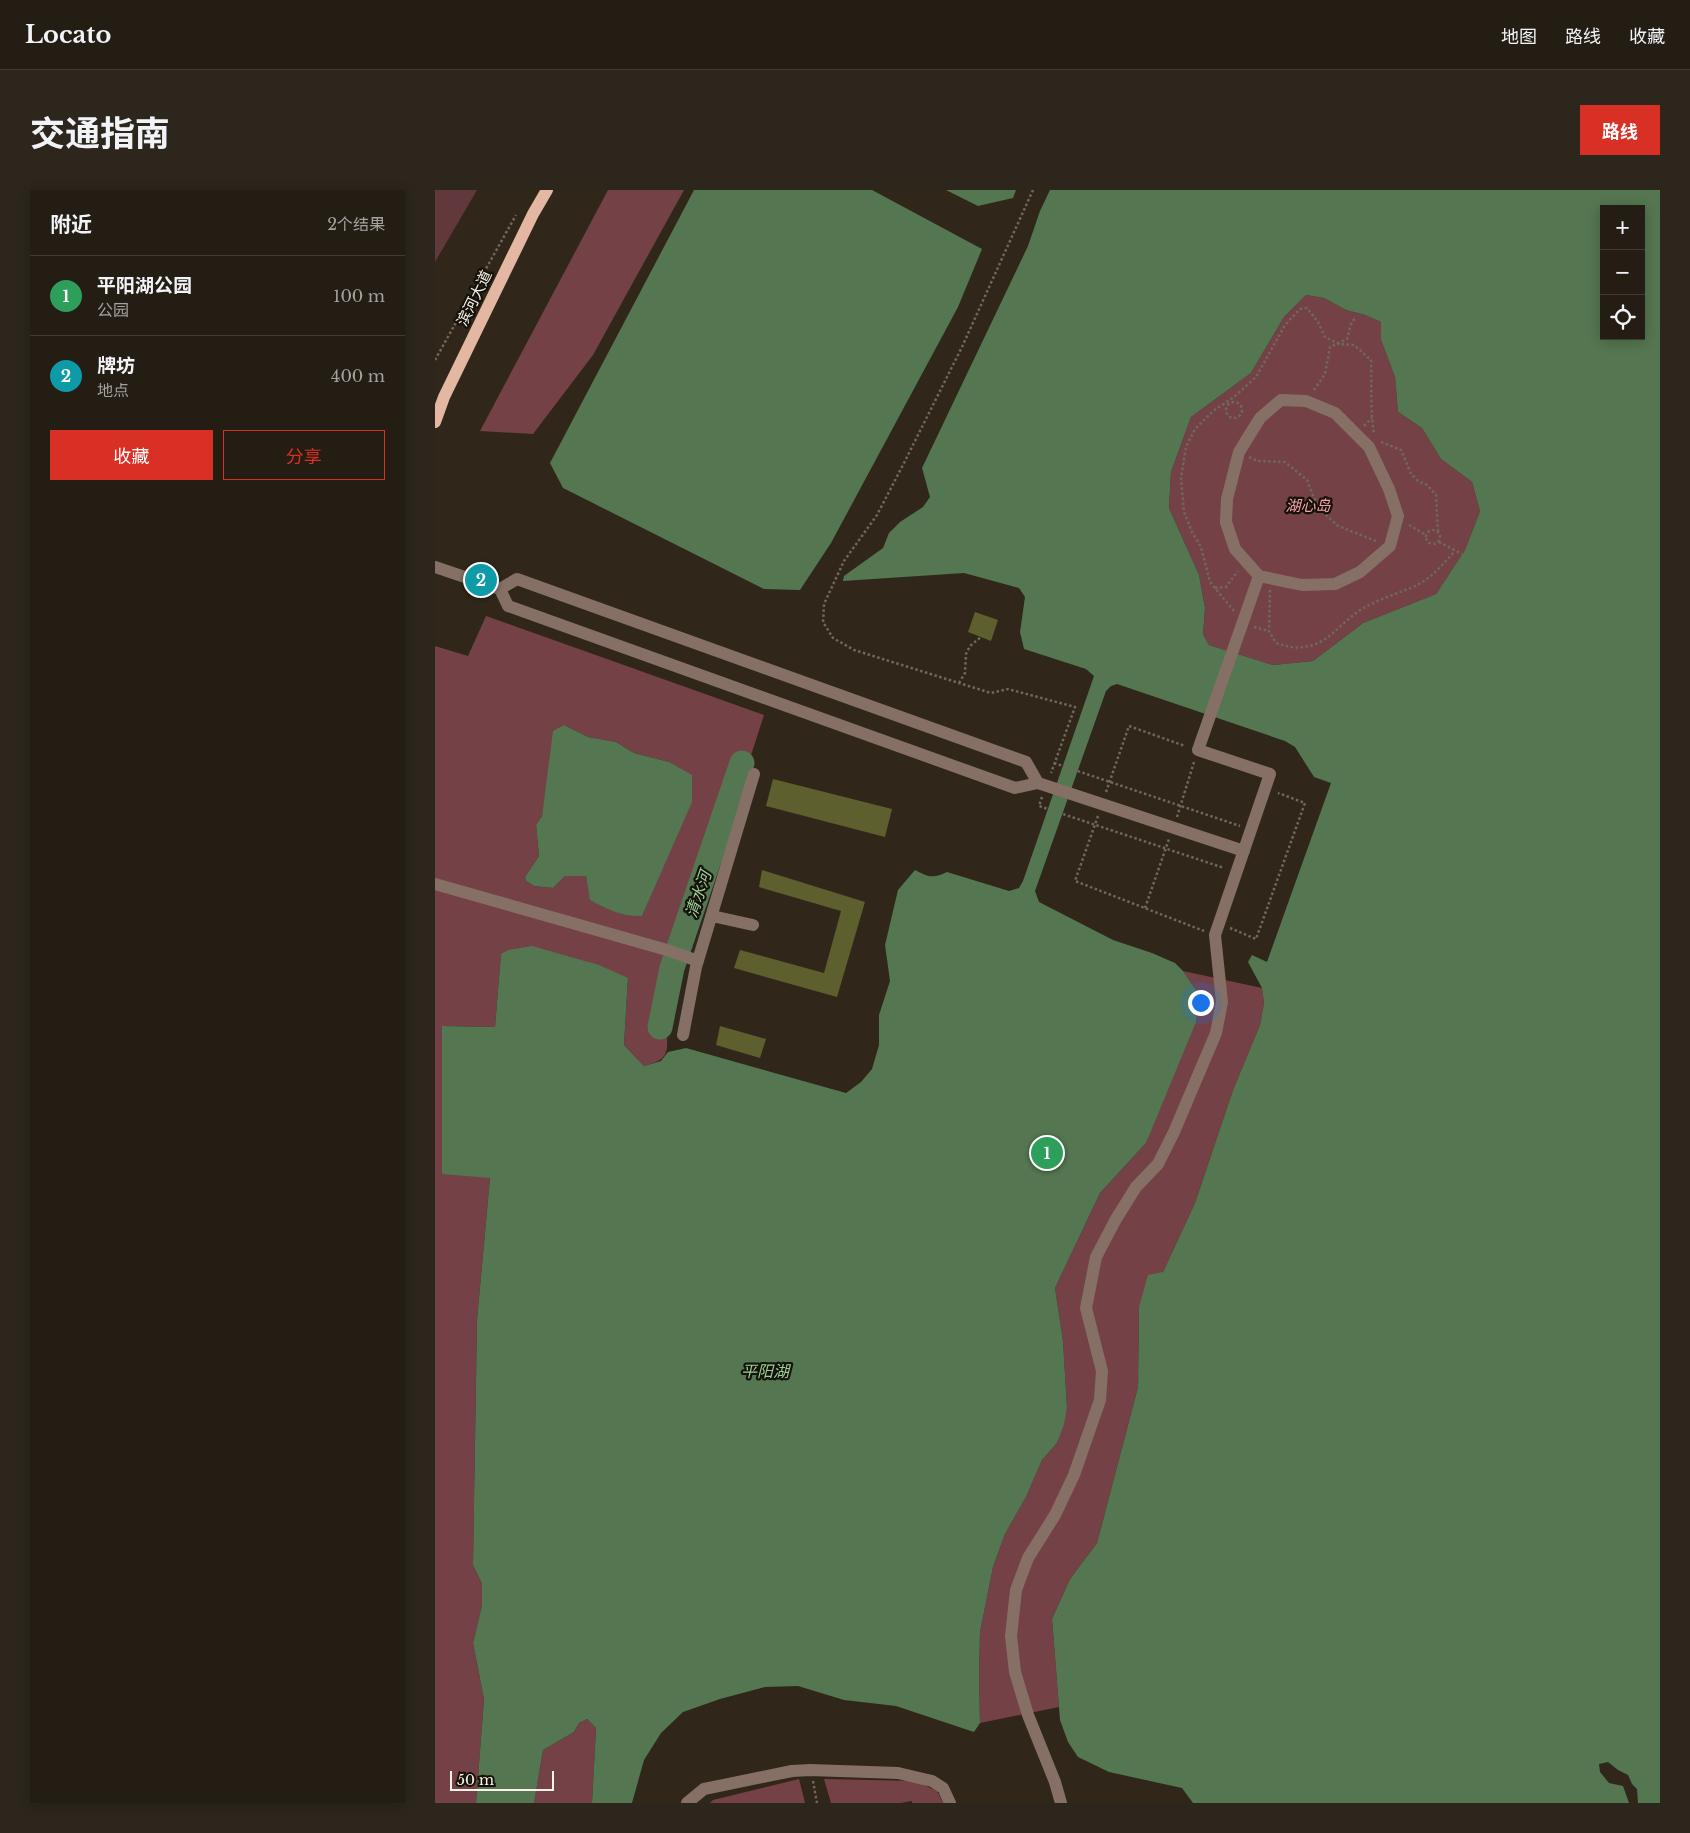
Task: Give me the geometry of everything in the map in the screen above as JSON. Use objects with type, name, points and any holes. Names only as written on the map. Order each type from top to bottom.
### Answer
[{"type":"main road","name":"滨河大道","points":[[435,422],[444,397],[533,214],[547,190]]},
{"type":"street","points":[[1281,400],[1306,401],[1335,413],[1369,447],[1389,489],[1398,516],[1390,546],[1361,572],[1335,584],[1302,585],[1259,576],[1235,549],[1226,522],[1227,499],[1239,452],[1260,418],[1281,400]]},
{"type":"street","points":[[435,567],[500,589],[508,606],[1015,788],[1042,784],[1244,851]]},
{"type":"street","points":[[1061,1803],[1055,1782],[1028,1716],[1015,1672],[1011,1636],[1016,1590],[1028,1558],[1055,1514],[1074,1475],[1100,1400],[1102,1371],[1085,1308],[1096,1257],[1116,1218],[1137,1187],[1158,1164],[1174,1132],[1216,1033],[1222,1002],[1217,929],[1270,774],[1197,750],[1259,576]]},
{"type":"street","points":[[500,589],[517,579],[536,585],[1026,762],[1042,784]]},
{"type":"street","points":[[683,1035],[698,961],[754,774]]},
{"type":"street","points":[[435,884],[667,950],[698,961]]},
{"type":"street","points":[[712,916],[753,925]]},
{"type":"street","points":[[687,1803],[704,1789],[792,1771],[811,1770],[898,1774],[932,1781],[943,1788],[950,1803]]},
{"type":"path","points":[[1033,190],[963,347],[877,515],[844,561],[823,604],[823,622],[833,638],[854,650],[991,693],[1008,690],[1075,708],[1054,763],[1042,784],[1039,806],[1237,872]]},
{"type":"path","points":[[435,360],[516,215]]},
{"type":"path","points":[[1244,619],[1229,606],[1210,582],[1201,547],[1192,532],[1184,512],[1181,478],[1186,447],[1195,428],[1213,411],[1226,404],[1231,402],[1239,403],[1243,410],[1241,415],[1237,418],[1231,418],[1226,411],[1226,404],[1255,377],[1285,325],[1300,309],[1307,308],[1318,322],[1325,337],[1339,344],[1354,345],[1371,360],[1373,433],[1381,442],[1401,450],[1411,474],[1418,481],[1427,485],[1436,495],[1439,542]]},
{"type":"path","points":[[1306,401],[1325,374],[1330,347],[1347,339],[1351,324],[1355,318]]},
{"type":"path","points":[[1239,452],[1258,461],[1285,462],[1307,480],[1314,498],[1323,512],[1338,526],[1390,546]]},
{"type":"path","points":[[1397,518],[1426,535]]},
{"type":"path","points":[[1438,532],[1431,530],[1426,535],[1426,542],[1430,544],[1439,542],[1462,554]]},
{"type":"path","points":[[1272,578],[1269,631],[1276,643],[1291,648],[1311,646],[1339,628],[1355,613],[1378,600],[1416,586],[1437,571],[1455,551]]},
{"type":"path","points":[[1215,588],[1226,587],[1244,559]]},
{"type":"path","points":[[959,683],[965,673],[966,654],[970,646],[981,638]]},
{"type":"path","points":[[1197,750],[1129,726],[1075,881],[1217,929],[1256,939],[1305,803],[1265,789]]},
{"type":"path","points":[[1054,763],[1251,830]]},
{"type":"path","points":[[811,1770],[817,1803]]},
{"type":"shaded area","points":[[435,190],[477,190],[435,262]]},
{"type":"green space","points":[[608,190],[684,190],[593,355],[533,434],[480,431]]},
{"type":"green space","name":"湖心岛","points":[[1306,295],[1324,298],[1346,310],[1381,322],[1381,340],[1395,377],[1398,412],[1422,428],[1441,459],[1472,482],[1480,511],[1465,550],[1436,594],[1363,623],[1313,661],[1273,665],[1209,645],[1203,634],[1205,608],[1199,575],[1169,508],[1171,472],[1191,417],[1251,373],[1284,317]]},
{"type":"green space","points":[[486,616],[764,715],[689,947],[667,1037],[667,1050],[660,1060],[644,1066],[624,1045],[628,978],[501,954],[495,1027],[442,1026],[490,1178],[477,1320],[473,1565],[482,1584],[482,1605],[473,1643],[484,1699],[476,1803],[435,1803],[435,646],[468,656]],"holes":[[[564,725],[588,737],[616,742],[634,753],[669,762],[664,864],[642,916],[591,900],[586,876],[565,876],[553,888],[534,886],[526,881],[525,877],[539,856],[536,825],[542,816],[548,778]]]},
{"type":"green space","points":[[1183,971],[1262,988],[1264,1003],[1260,1025],[1233,1090],[1195,1203],[1163,1272],[1139,1307],[1138,1387],[1097,1543],[1070,1579],[1052,1619],[1059,1707],[980,1723],[980,1632],[993,1567],[1005,1534],[1026,1497],[1042,1460],[1057,1443],[1067,1408],[1063,1341],[1055,1288],[1100,1193],[1146,1143],[1198,993]]},
{"type":"green space","points":[[587,1719],[596,1728],[592,1803],[534,1803],[543,1750],[574,1732],[579,1723]]},
{"type":"green space","points":[[799,1779],[805,1803],[710,1803],[713,1800]]},
{"type":"green space","points":[[824,1779],[916,1781],[937,1791],[943,1803],[912,1803],[912,1801],[900,1803],[831,1803]]},
{"type":"water","points":[[694,190],[872,190],[982,249],[958,307],[831,543],[800,590],[764,589],[563,488],[550,463]]},
{"type":"water","points":[[946,190],[1016,190],[1013,198],[978,206]]},
{"type":"water","name":"平阳湖","points":[[1050,190],[1660,190],[1660,1803],[1638,1803],[1637,1789],[1632,1784],[1628,1775],[1608,1762],[1599,1764],[1600,1772],[1609,1783],[1623,1786],[1629,1803],[1193,1803],[1182,1788],[1109,1772],[1078,1757],[1068,1742],[1060,1720],[1052,1619],[1070,1579],[1097,1543],[1138,1387],[1139,1307],[1148,1275],[1163,1272],[1195,1203],[1233,1090],[1260,1025],[1264,1003],[1262,988],[1248,962],[1252,955],[1267,962],[1331,783],[1314,777],[1295,747],[1285,741],[1117,684],[1111,686],[1106,691],[1035,891],[1039,902],[1113,940],[1175,963],[1198,993],[1196,1022],[1146,1143],[1100,1193],[1055,1288],[1063,1341],[1067,1408],[1064,1424],[1057,1443],[1042,1460],[1026,1497],[1005,1534],[993,1567],[980,1632],[980,1723],[974,1732],[896,1706],[844,1700],[798,1686],[765,1687],[720,1699],[683,1712],[661,1733],[644,1760],[632,1803],[592,1803],[596,1728],[587,1719],[579,1723],[574,1732],[543,1750],[534,1803],[476,1803],[484,1699],[473,1643],[482,1605],[482,1584],[473,1565],[477,1320],[490,1178],[442,1174],[442,1026],[495,1027],[501,954],[508,950],[532,946],[599,965],[628,978],[624,1045],[644,1066],[661,1061],[668,1052],[686,1048],[846,1093],[861,1082],[872,1069],[879,1045],[879,1015],[890,981],[885,945],[898,890],[915,870],[931,876],[938,876],[947,872],[1009,891],[1019,888],[1094,676],[1086,669],[1024,649],[1020,632],[1025,597],[1019,588],[964,573],[843,581],[844,576],[883,548],[889,533],[900,522],[923,507],[930,497],[922,468],[1028,246],[1040,211]],"holes":[[[1306,295],[1324,298],[1346,310],[1381,322],[1381,340],[1395,377],[1398,412],[1422,428],[1441,459],[1472,482],[1480,511],[1465,550],[1436,594],[1363,623],[1313,661],[1273,665],[1209,645],[1203,634],[1205,608],[1199,575],[1169,508],[1171,472],[1191,417],[1251,373],[1284,317]]]},
{"type":"water","points":[[564,725],[588,737],[616,742],[634,753],[669,762],[692,775],[692,802],[642,916],[621,914],[590,900],[586,876],[565,876],[553,888],[534,886],[526,881],[525,877],[539,856],[536,825],[542,816],[553,731]]},
{"type":"building","points":[[975,612],[998,620],[991,641],[968,632]]},
{"type":"building","points":[[773,779],[892,809],[885,837],[766,806]]},
{"type":"building","points":[[762,870],[865,902],[837,997],[734,968],[740,950],[824,973],[841,911],[759,887]]},
{"type":"building","points":[[720,1026],[766,1039],[760,1058],[716,1045]]},
{"type":"waterway","name":"清水河","points":[[660,1027],[672,968],[742,763]]},
{"type":"place","name":"牌坊","points":[[481,580]]},
{"type":"place","name":"平阳湖公园","points":[[1047,1153]]}]
